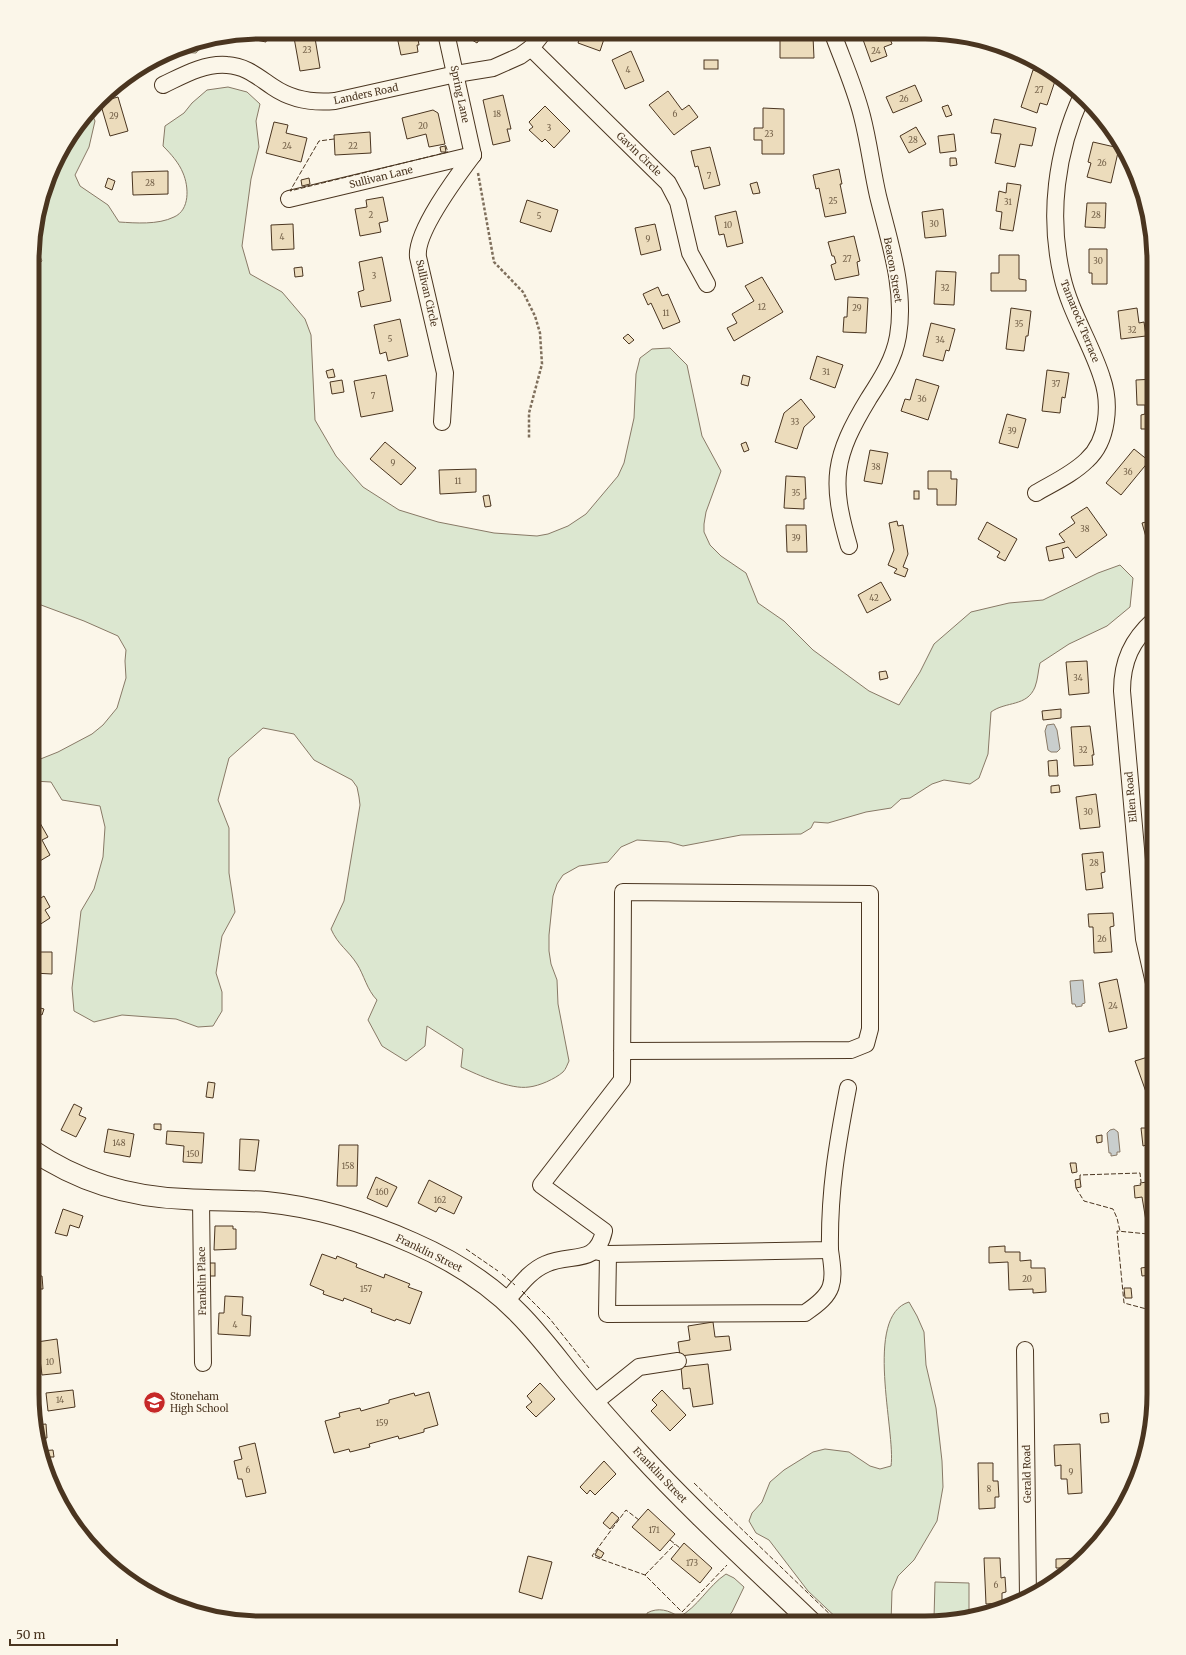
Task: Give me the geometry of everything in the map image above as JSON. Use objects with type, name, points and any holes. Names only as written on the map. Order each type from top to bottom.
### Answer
[{"type":"main road","name":"Franklin Street","points":[[39,1154],[76,1176],[106,1186],[153,1196],[200,1200],[264,1202],[307,1208],[347,1218],[406,1240],[451,1261],[506,1301],[537,1332],[594,1403],[681,1497],[805,1616]]},
{"type":"street","name":"Spring Lane","points":[[448,39],[473,155]]},
{"type":"street","name":"Landers Road","points":[[163,85],[196,70],[227,65],[252,72],[273,87],[292,97],[325,102],[456,74],[493,68],[520,56],[531,48],[538,39]]},
{"type":"street","name":"Beacon Street","points":[[835,39],[862,116],[874,179],[894,261],[900,308],[898,337],[890,364],[850,432],[838,468],[838,508],[849,546]]},
{"type":"street","name":"Gavin Circle","points":[[531,48],[668,183],[678,202],[690,253],[707,284]]},
{"type":"street","name":"Tamarock Terrace","points":[[1036,493],[1088,459],[1100,444],[1106,415],[1103,379],[1067,293],[1062,277],[1056,240],[1055,205],[1059,169],[1071,125],[1080,102]]},
{"type":"street","name":"Sullivan Lane","points":[[289,200],[473,155]]},
{"type":"street","name":"Sullivan Circle","points":[[442,422],[445,373],[418,256],[418,245],[422,234],[456,178],[473,155]]},
{"type":"street","name":"Ellen Road","points":[[1147,628],[1130,648],[1124,668],[1122,691],[1143,931],[1147,954]]},
{"type":"street","points":[[622,1051],[851,1050],[866,1044],[870,1029],[870,894],[623,892],[622,1051],[622,1080],[541,1185],[604,1232],[601,1243],[607,1314],[805,1313],[822,1302],[830,1290],[833,1271],[830,1250],[829,1210],[834,1159],[848,1088]]},
{"type":"street","name":"Franklin Place","points":[[200,1200],[203,1363]]},
{"type":"street","points":[[506,1301],[532,1272],[546,1264],[562,1258],[583,1258],[602,1253],[830,1250]]},
{"type":"street","name":"Gerald Road","points":[[1025,1350],[1028,1590]]},
{"type":"street","points":[[594,1403],[639,1367],[678,1361]]},
{"type":"path","points":[[473,155],[479,180],[492,258],[497,267],[523,292],[535,316],[540,333],[542,364],[529,413],[529,439]]},
{"type":"green space","points":[[200,48],[196,53],[185,53]]},
{"type":"green space","points":[[228,87],[247,92],[260,104],[256,121],[259,147],[251,179],[242,246],[250,274],[282,292],[305,319],[311,335],[315,420],[336,456],[363,487],[399,510],[438,522],[494,533],[537,536],[548,534],[568,526],[586,514],[618,476],[624,463],[634,418],[636,374],[640,358],[652,349],[670,348],[687,365],[702,436],[721,471],[706,512],[704,524],[704,532],[710,545],[721,556],[746,573],[758,603],[784,621],[813,650],[869,691],[899,705],[920,672],[934,644],[971,612],[1009,603],[1043,600],[1098,573],[1120,565],[1133,578],[1130,607],[1107,626],[1069,644],[1040,663],[1035,687],[1027,698],[1016,703],[1003,706],[991,712],[988,754],[979,778],[970,784],[944,780],[932,784],[910,798],[901,799],[891,808],[866,812],[828,823],[814,822],[811,828],[801,834],[741,835],[683,846],[669,842],[637,840],[621,847],[608,862],[579,866],[563,875],[557,884],[553,896],[549,951],[551,964],[557,980],[558,1004],[569,1061],[565,1070],[551,1080],[529,1087],[522,1087],[504,1084],[485,1078],[461,1067],[463,1049],[427,1026],[425,1046],[406,1061],[382,1046],[368,1020],[377,1000],[371,992],[357,964],[331,929],[344,901],[360,805],[357,787],[352,780],[314,760],[294,734],[263,728],[229,758],[218,800],[229,828],[229,873],[235,912],[222,936],[216,973],[222,992],[222,1011],[213,1026],[198,1027],[176,1019],[122,1015],[94,1022],[74,1011],[72,988],[81,911],[94,889],[103,857],[105,827],[100,806],[62,800],[51,782],[39,781],[39,760],[58,752],[92,734],[103,725],[117,708],[126,678],[126,650],[118,636],[84,621],[39,604],[39,264],[42,261],[39,254],[39,246],[43,217],[51,189],[62,163],[76,137],[93,116],[95,121],[89,147],[75,175],[80,186],[108,205],[119,222],[154,222],[168,220],[179,214],[185,204],[187,191],[183,173],[172,155],[163,146],[165,126],[184,113],[192,103],[207,90]]},
{"type":"green space","points":[[909,1302],[924,1332],[926,1365],[936,1408],[942,1461],[943,1487],[937,1521],[914,1560],[898,1576],[892,1591],[891,1616],[835,1616],[808,1591],[769,1540],[756,1533],[749,1521],[752,1513],[762,1502],[770,1482],[784,1470],[813,1452],[825,1449],[849,1452],[870,1466],[880,1469],[891,1466],[884,1351],[887,1329],[895,1312]]},
{"type":"green space","points":[[726,1574],[734,1578],[744,1587],[732,1612],[728,1616],[681,1616],[692,1608]]},
{"type":"green space","points":[[935,1582],[969,1583],[969,1612],[934,1616]]},
{"type":"green space","points":[[655,1610],[663,1610],[677,1616],[647,1616],[647,1613]]},
{"type":"shaded area","points":[[1054,724],[1057,730],[1060,749],[1057,752],[1051,752],[1048,750],[1045,731],[1047,725]]},
{"type":"shaded area","points":[[1083,980],[1085,1003],[1082,1004],[1082,1006],[1076,1007],[1075,1004],[1072,1004],[1070,981]]},
{"type":"shaded area","points":[[1114,1129],[1118,1132],[1120,1152],[1117,1152],[1117,1155],[1111,1156],[1111,1153],[1109,1153],[1107,1133]]},
{"type":"building","points":[[251,39],[267,39],[266,42]]},
{"type":"building","points":[[294,39],[315,39],[320,68],[300,71]]},
{"type":"building","points":[[398,39],[418,39],[418,52],[401,55]]},
{"type":"building","points":[[470,39],[480,39],[477,43]]},
{"type":"building","points":[[579,39],[604,39],[600,51],[578,43]]},
{"type":"building","points":[[780,39],[813,39],[814,58],[780,58]]},
{"type":"building","points":[[863,39],[890,39],[892,44],[884,47],[887,56],[871,62]]},
{"type":"building","points":[[631,51],[644,81],[625,89],[612,60]]},
{"type":"building","points":[[704,60],[718,60],[718,69],[704,69]]},
{"type":"building","points":[[1033,70],[1047,75],[1055,81],[1047,105],[1040,103],[1037,113],[1021,107]]},
{"type":"building","points":[[915,85],[922,101],[893,113],[886,97]]},
{"type":"building","points":[[668,91],[682,110],[689,105],[698,117],[674,135],[649,105]]},
{"type":"building","points":[[503,95],[511,129],[507,129],[510,141],[493,145],[483,100]]},
{"type":"building","points":[[118,97],[128,131],[110,136],[101,107],[108,100]]},
{"type":"building","points":[[948,105],[952,115],[946,117],[942,107]]},
{"type":"building","points":[[545,106],[570,131],[554,148],[545,139],[542,142],[529,130],[533,127],[529,122]]},
{"type":"building","points":[[763,108],[784,109],[784,154],[762,154],[762,140],[754,140],[754,128],[763,128]]},
{"type":"building","points":[[433,110],[438,113],[445,144],[429,147],[426,134],[407,139],[402,118]]},
{"type":"building","points":[[994,119],[1036,128],[1032,146],[1020,144],[1015,167],[995,163],[1001,134],[991,133]]},
{"type":"building","points":[[274,122],[288,125],[286,133],[307,138],[301,162],[266,153]]},
{"type":"building","points":[[916,127],[926,144],[909,153],[900,136]]},
{"type":"building","points":[[370,132],[371,153],[335,155],[334,135]]},
{"type":"building","points":[[954,134],[956,151],[940,153],[938,136]]},
{"type":"building","points":[[1093,142],[1115,147],[1118,152],[1111,183],[1087,177],[1091,163],[1088,162]]},
{"type":"building","points":[[445,146],[446,152],[441,152],[440,147]]},
{"type":"building","points":[[710,147],[720,185],[704,189],[698,166],[695,167],[691,151]]},
{"type":"building","points":[[950,158],[956,158],[957,165],[950,166]]},
{"type":"building","points":[[839,169],[842,184],[840,184],[846,213],[825,217],[819,188],[816,189],[813,175]]},
{"type":"building","points":[[168,171],[168,194],[133,195],[132,172]]},
{"type":"building","points":[[108,178],[115,181],[112,190],[105,187]]},
{"type":"building","points":[[309,178],[310,184],[302,186],[301,180]]},
{"type":"building","points":[[757,182],[760,193],[753,194],[750,184]]},
{"type":"building","points":[[1007,183],[1021,185],[1013,231],[1000,229],[1002,212],[996,211],[999,191],[1006,193]]},
{"type":"building","points":[[383,197],[388,221],[379,223],[381,232],[360,236],[355,209],[367,207],[366,200]]},
{"type":"building","points":[[527,200],[558,210],[551,232],[520,222]]},
{"type":"building","points":[[1087,203],[1106,203],[1105,228],[1085,227]]},
{"type":"building","points":[[943,209],[946,236],[925,238],[922,212]]},
{"type":"building","points":[[736,211],[743,243],[727,247],[724,234],[719,235],[715,216]]},
{"type":"building","points":[[293,224],[294,249],[272,250],[271,225]]},
{"type":"building","points":[[655,224],[661,250],[641,255],[635,228]]},
{"type":"building","points":[[854,236],[860,261],[857,262],[859,275],[835,280],[831,265],[836,263],[834,256],[832,256],[828,242]]},
{"type":"building","points":[[1089,249],[1107,249],[1107,284],[1092,284],[1092,273],[1089,273]]},
{"type":"building","points":[[999,255],[1019,255],[1019,279],[1026,280],[1026,291],[991,291],[991,273],[999,273]]},
{"type":"building","points":[[382,257],[391,301],[361,307],[358,292],[364,290],[359,262]]},
{"type":"building","points":[[302,267],[303,276],[295,277],[294,268]]},
{"type":"building","points":[[936,271],[956,272],[954,305],[934,304]]},
{"type":"building","points":[[762,277],[783,312],[734,341],[727,328],[737,323],[732,314],[754,301],[745,286]]},
{"type":"building","points":[[658,287],[662,296],[668,294],[680,322],[663,329],[651,303],[648,305],[643,294]]},
{"type":"building","points":[[848,297],[868,298],[866,333],[843,332],[844,317],[847,317]]},
{"type":"building","points":[[1011,308],[1031,311],[1028,336],[1026,336],[1024,351],[1006,349]]},
{"type":"building","points":[[1137,308],[1139,323],[1144,322],[1146,336],[1121,339],[1118,311]]},
{"type":"building","points":[[400,319],[408,356],[388,361],[386,352],[380,354],[374,325]]},
{"type":"building","points":[[931,323],[955,329],[949,351],[946,350],[943,361],[923,356]]},
{"type":"building","points":[[628,334],[634,340],[629,344],[623,338]]},
{"type":"building","points":[[817,356],[843,365],[835,388],[810,379]]},
{"type":"building","points":[[333,369],[335,377],[328,378],[326,371]]},
{"type":"building","points":[[1047,370],[1069,373],[1065,398],[1062,397],[1060,413],[1042,411]]},
{"type":"building","points":[[386,375],[393,411],[361,417],[354,381]]},
{"type":"building","points":[[743,375],[750,377],[748,386],[741,384]]},
{"type":"building","points":[[916,379],[939,386],[928,420],[901,411],[905,399],[910,400]]},
{"type":"building","points":[[1147,379],[1147,429],[1141,429],[1141,415],[1145,414],[1145,405],[1137,405],[1136,380]]},
{"type":"building","points":[[342,380],[344,392],[332,394],[330,382]]},
{"type":"building","points":[[801,399],[815,417],[804,427],[797,449],[775,442],[784,413]]},
{"type":"building","points":[[1007,414],[1026,419],[1018,448],[999,443]]},
{"type":"building","points":[[385,442],[416,468],[401,485],[370,459]]},
{"type":"building","points":[[746,442],[749,450],[744,452],[741,444]]},
{"type":"building","points":[[1134,449],[1147,459],[1147,463],[1121,495],[1106,483]]},
{"type":"building","points":[[870,450],[888,453],[882,484],[864,481]]},
{"type":"building","points":[[476,469],[476,492],[440,494],[439,470]]},
{"type":"building","points":[[928,471],[951,471],[951,479],[957,479],[956,505],[937,505],[937,489],[928,489]]},
{"type":"building","points":[[786,476],[805,477],[806,499],[804,499],[804,509],[784,508]]},
{"type":"building","points":[[914,491],[919,491],[919,499],[914,499]]},
{"type":"building","points":[[489,495],[491,506],[485,507],[483,496]]},
{"type":"building","points":[[1087,507],[1107,535],[1076,558],[1068,547],[1062,549],[1064,558],[1049,561],[1046,547],[1065,542],[1059,534],[1075,523],[1071,517]]},
{"type":"building","points":[[897,521],[898,526],[903,525],[908,554],[903,567],[908,569],[905,577],[894,573],[897,569],[888,565],[894,550],[889,523]]},
{"type":"building","points":[[987,522],[1017,539],[1005,561],[997,557],[1000,552],[978,539]]},
{"type":"building","points":[[1147,522],[1147,540],[1142,523]]},
{"type":"building","points":[[786,525],[806,525],[807,552],[787,552]]},
{"type":"building","points":[[881,582],[891,600],[867,613],[858,595]]},
{"type":"building","points":[[1087,661],[1089,693],[1069,695],[1066,662]]},
{"type":"building","points":[[886,671],[888,678],[880,680],[879,672]]},
{"type":"building","points":[[1061,709],[1061,718],[1043,720],[1042,711]]},
{"type":"building","points":[[1090,726],[1094,755],[1092,755],[1093,765],[1074,766],[1071,727]]},
{"type":"building","points":[[1057,760],[1058,776],[1049,776],[1048,761]]},
{"type":"building","points":[[1059,785],[1060,792],[1051,793],[1051,786]]},
{"type":"building","points":[[1096,794],[1100,827],[1080,829],[1076,797]]},
{"type":"building","points":[[40,823],[48,837],[42,840],[50,855],[39,861]]},
{"type":"building","points":[[1103,852],[1105,872],[1101,873],[1103,888],[1086,890],[1082,854]]},
{"type":"building","points":[[44,896],[50,907],[45,910],[50,918],[39,925],[39,899]]},
{"type":"building","points":[[1113,913],[1114,926],[1110,927],[1112,952],[1094,953],[1093,927],[1089,927],[1088,914]]},
{"type":"building","points":[[39,952],[52,952],[52,974],[39,973]]},
{"type":"building","points":[[1117,979],[1127,1028],[1109,1032],[1099,983]]},
{"type":"building","points":[[39,1008],[44,1009],[42,1015],[40,1014],[39,1018]]},
{"type":"building","points":[[1147,1057],[1147,1092],[1146,1092],[1135,1061]]},
{"type":"building","points":[[208,1082],[215,1083],[213,1098],[206,1097]]},
{"type":"building","points":[[74,1104],[82,1108],[79,1115],[86,1118],[76,1137],[61,1130]]},
{"type":"building","points":[[154,1124],[161,1124],[161,1130],[154,1129]]},
{"type":"building","points":[[1141,1128],[1147,1128],[1147,1158],[1146,1145],[1143,1146]]},
{"type":"building","points":[[108,1129],[134,1134],[130,1157],[104,1152]]},
{"type":"building","points":[[167,1131],[204,1133],[202,1163],[183,1162],[184,1146],[166,1144]]},
{"type":"building","points":[[1102,1135],[1102,1142],[1097,1143],[1096,1136]]},
{"type":"building","points":[[240,1139],[259,1140],[255,1171],[239,1170]]},
{"type":"building","points":[[339,1145],[358,1145],[357,1186],[337,1186]]},
{"type":"building","points":[[1070,1163],[1076,1163],[1077,1172],[1072,1173]]},
{"type":"building","points":[[376,1177],[397,1187],[387,1207],[367,1198]]},
{"type":"building","points":[[1080,1179],[1081,1187],[1076,1188],[1075,1180]]},
{"type":"building","points":[[429,1180],[462,1197],[454,1214],[439,1207],[436,1212],[418,1203]]},
{"type":"building","points":[[1147,1182],[1146,1221],[1142,1197],[1135,1198],[1134,1186],[1141,1185],[1140,1183]]},
{"type":"building","points":[[63,1209],[83,1216],[79,1228],[70,1225],[67,1236],[55,1233]]},
{"type":"building","points":[[215,1226],[233,1226],[233,1229],[236,1229],[236,1249],[214,1250]]},
{"type":"building","points":[[39,1243],[40,1243],[39,1274]]},
{"type":"building","points":[[1005,1246],[1005,1252],[1020,1252],[1020,1261],[1031,1260],[1031,1268],[1045,1268],[1046,1292],[1033,1293],[1033,1289],[1009,1290],[1008,1262],[989,1263],[989,1247]]},
{"type":"building","points":[[322,1254],[336,1259],[337,1256],[357,1264],[356,1267],[384,1278],[385,1274],[410,1284],[408,1287],[422,1292],[410,1324],[396,1319],[395,1321],[371,1312],[372,1309],[344,1298],[343,1301],[323,1294],[324,1291],[310,1285]]},
{"type":"building","points":[[206,1263],[215,1263],[215,1276],[206,1276]]},
{"type":"building","points":[[1147,1267],[1147,1275],[1142,1276],[1141,1268]]},
{"type":"building","points":[[39,1276],[42,1276],[43,1289],[39,1289]]},
{"type":"building","points":[[1124,1288],[1131,1288],[1132,1298],[1125,1298]]},
{"type":"building","points":[[225,1296],[243,1297],[242,1315],[251,1316],[250,1336],[218,1334],[219,1313],[224,1313]]},
{"type":"building","points":[[713,1322],[715,1337],[729,1336],[731,1350],[680,1356],[678,1342],[690,1340],[688,1326]]},
{"type":"building","points":[[57,1339],[61,1373],[42,1375],[39,1342]]},
{"type":"building","points":[[708,1364],[713,1404],[693,1407],[690,1388],[683,1389],[681,1367]]},
{"type":"building","points":[[540,1383],[555,1399],[536,1417],[526,1407],[532,1402],[527,1396]]},
{"type":"building","points":[[73,1390],[75,1407],[48,1411],[46,1393]]},
{"type":"building","points":[[662,1390],[686,1415],[670,1431],[651,1411],[657,1405],[652,1400]]},
{"type":"building","points":[[429,1392],[438,1425],[424,1429],[424,1432],[399,1439],[398,1436],[369,1444],[370,1447],[350,1452],[349,1449],[334,1453],[325,1421],[340,1417],[339,1413],[360,1408],[361,1411],[389,1403],[389,1400],[414,1393],[415,1396]]},
{"type":"building","points":[[1108,1413],[1109,1422],[1101,1423],[1100,1414]]},
{"type":"building","points":[[41,1424],[46,1424],[47,1438],[43,1438]]},
{"type":"building","points":[[255,1443],[266,1493],[246,1497],[242,1479],[238,1479],[234,1461],[242,1459],[239,1447]]},
{"type":"building","points":[[1080,1444],[1082,1493],[1068,1494],[1067,1479],[1061,1479],[1061,1465],[1055,1466],[1054,1445]]},
{"type":"building","points":[[47,1450],[53,1450],[54,1457],[49,1457],[49,1459]]},
{"type":"building","points":[[604,1461],[616,1474],[595,1495],[590,1490],[587,1494],[580,1487]]},
{"type":"building","points":[[978,1463],[993,1463],[993,1481],[998,1481],[999,1497],[995,1497],[995,1508],[979,1509]]},
{"type":"building","points":[[648,1509],[675,1534],[660,1551],[632,1527]]},
{"type":"building","points":[[612,1512],[619,1518],[610,1529],[603,1523]]},
{"type":"building","points":[[684,1543],[712,1568],[700,1583],[671,1559]]},
{"type":"building","points":[[598,1549],[604,1553],[601,1558],[595,1555]]},
{"type":"building","points":[[528,1556],[552,1562],[542,1599],[519,1592]]},
{"type":"building","points":[[984,1558],[1000,1558],[1001,1578],[1005,1577],[1006,1592],[1002,1593],[1002,1602],[986,1604]]},
{"type":"building","points":[[1075,1558],[1063,1568],[1056,1568],[1056,1559]]},
{"type":"fence","points":[[334,139],[319,141],[290,191],[448,152],[445,144]]},
{"type":"fence","points":[[1080,1179],[1080,1175],[1140,1173],[1141,1182]]},
{"type":"fence","points":[[1076,1188],[1084,1201],[1113,1209],[1120,1231]]},
{"type":"fence","points":[[1147,1234],[1117,1231],[1124,1303],[1147,1309]]},
{"type":"fence","points":[[466,1249],[498,1271]]},
{"type":"fence","points":[[502,1274],[515,1285]]},
{"type":"fence","points":[[522,1291],[550,1319],[589,1368]]},
{"type":"fence","points":[[694,1483],[832,1616]]},
{"type":"fence","points":[[639,1520],[626,1510],[592,1556],[645,1575],[682,1612],[727,1565]]},
{"type":"fence","points":[[670,1540],[680,1548]]},
{"type":"fence","points":[[645,1575],[675,1544]]},
{"type":"place","name":"Stoneham High School","points":[[155,1402]]}]
